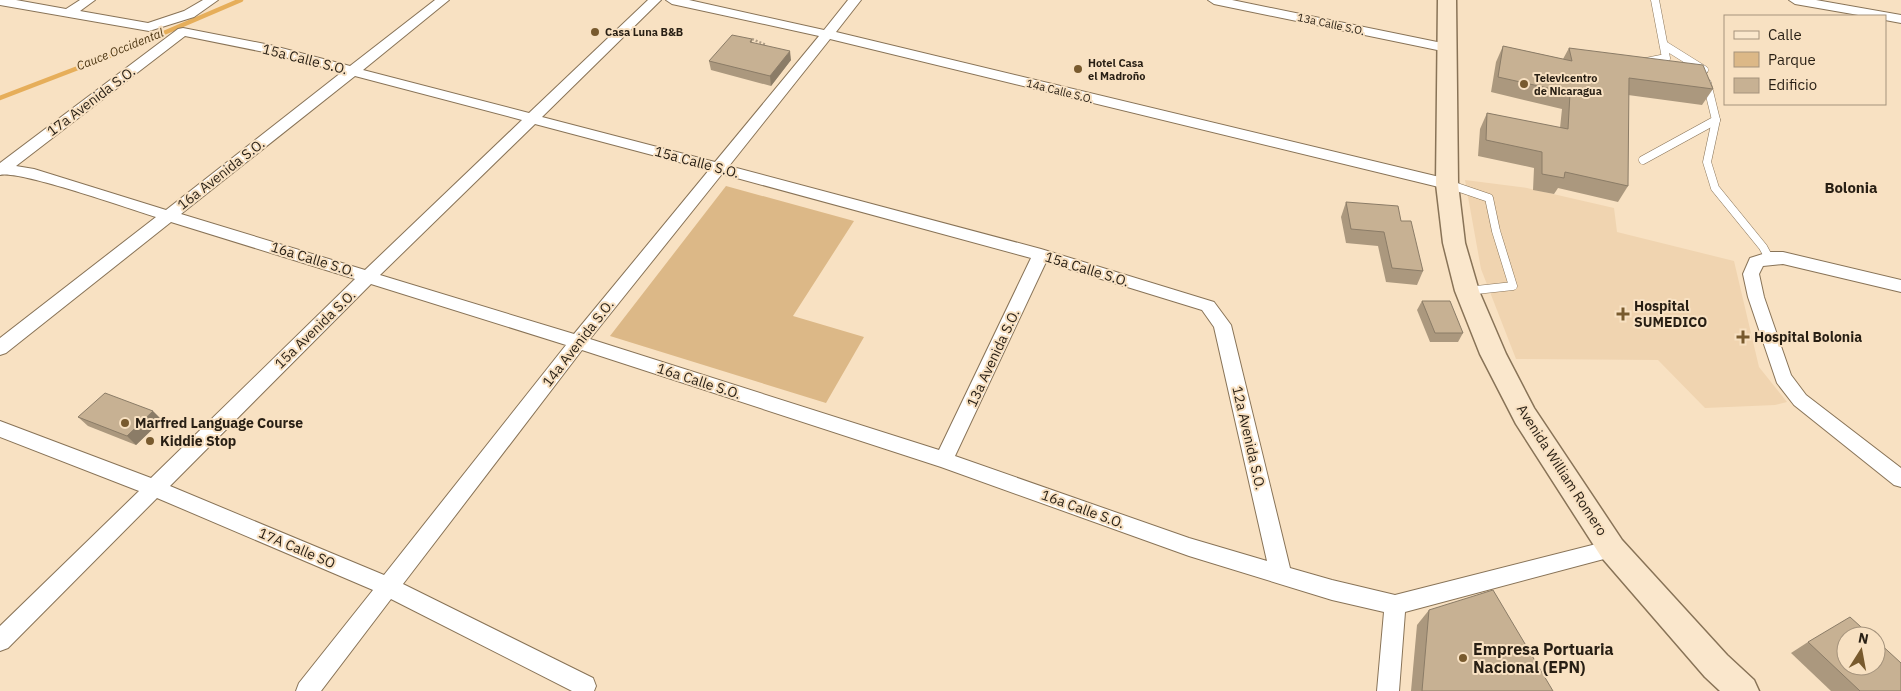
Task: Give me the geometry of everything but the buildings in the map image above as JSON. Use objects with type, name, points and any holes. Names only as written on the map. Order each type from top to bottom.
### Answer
[{"type":"main road","name":"Avenida William Romero","points":[[1447,0],[1447,184],[1454,243],[1467,291],[1493,354],[1525,416],[1612,549],[1716,666],[1743,691]]},
{"type":"street","points":[[68,13],[88,0]]},
{"type":"street","points":[[0,2],[149,27],[189,14],[212,0]]},
{"type":"street","name":"16a Avenida S.O.","points":[[0,348],[443,0]]},
{"type":"street","name":"15a Avenida S.O.","points":[[0,641],[369,276],[656,0]]},
{"type":"street","name":"14a Calle S.O.","points":[[672,0],[826,34],[1447,184]]},
{"type":"street","name":"14a Avenida S.O.","points":[[307,691],[578,342],[855,0]]},
{"type":"street","name":"13a Calle S.O.","points":[[1214,0],[1447,48]]},
{"type":"street","points":[[1795,0],[1883,15]]},
{"type":"street","points":[[1886,15],[1901,18]]},
{"type":"street","name":"15a Calle S.O.","points":[[182,32],[270,49],[718,168],[1041,255],[1208,306]]},
{"type":"street","name":"17a Avenida S.O.","points":[[1,168],[182,32]]},
{"type":"street","name":"16a Calle S.O.","points":[[1,168],[30,173],[369,276],[944,460],[1189,547],[1332,590],[1395,605]]},
{"type":"street","name":"13a Avenida S.O.","points":[[944,460],[1041,255]]},
{"type":"street","points":[[1899,476],[1807,407],[1783,378],[1756,297],[1751,274],[1756,262],[1769,258],[1783,258],[1901,286]]},
{"type":"street","name":"12a Avenida S.O.","points":[[1208,306],[1222,325],[1281,575]]},
{"type":"street","name":"17A Calle SO","points":[[0,429],[154,488],[389,587],[585,686]]},
{"type":"street","points":[[1388,691],[1395,605],[1612,549]]},
{"type":"lane","points":[[1640,62],[1666,58],[1655,0]]},
{"type":"lane","points":[[1664,45],[1704,70],[1716,120],[1707,162],[1714,188],[1764,247],[1769,258]]},
{"type":"lane","points":[[1643,160],[1716,120]]},
{"type":"lane","points":[[1447,184],[1490,198],[1496,231],[1513,286],[1467,291]]},
{"type":"path","points":[[752,39],[766,45],[763,52]]},
{"type":"shaded area","name":"Hospital SUMEDICO","points":[[1465,180],[1527,188],[1614,208],[1617,232],[1734,261],[1759,367],[1787,402],[1775,405],[1705,408],[1658,360],[1516,359],[1481,269]]},
{"type":"green space","points":[[726,186],[854,221],[793,316],[864,337],[826,403],[610,336]]},
{"type":"waterway","name":"Cauce Occidental","points":[[0,98],[117,53],[241,0]]},
{"type":"place","name":"Casa Luna B&B","points":[[595,32]]},
{"type":"place","name":"Hotel Casa el Madroño","points":[[1078,69]]},
{"type":"place","name":"Televicentro de Nicaragua","points":[[1524,84]]},
{"type":"place","name":"Hospital SUMEDICO","points":[[1623,314]]},
{"type":"place","name":"Hospital Bolonia","points":[[1743,337]]},
{"type":"place","name":"Marfred Language Course","points":[[125,423]]},
{"type":"place","name":"Kiddie Stop","points":[[150,441]]},
{"type":"place","name":"Empresa Portuaria Nacional (EPN)","points":[[1463,658]]},
{"type":"district","name":"Bolonia","points":[[1851,187]]}]
